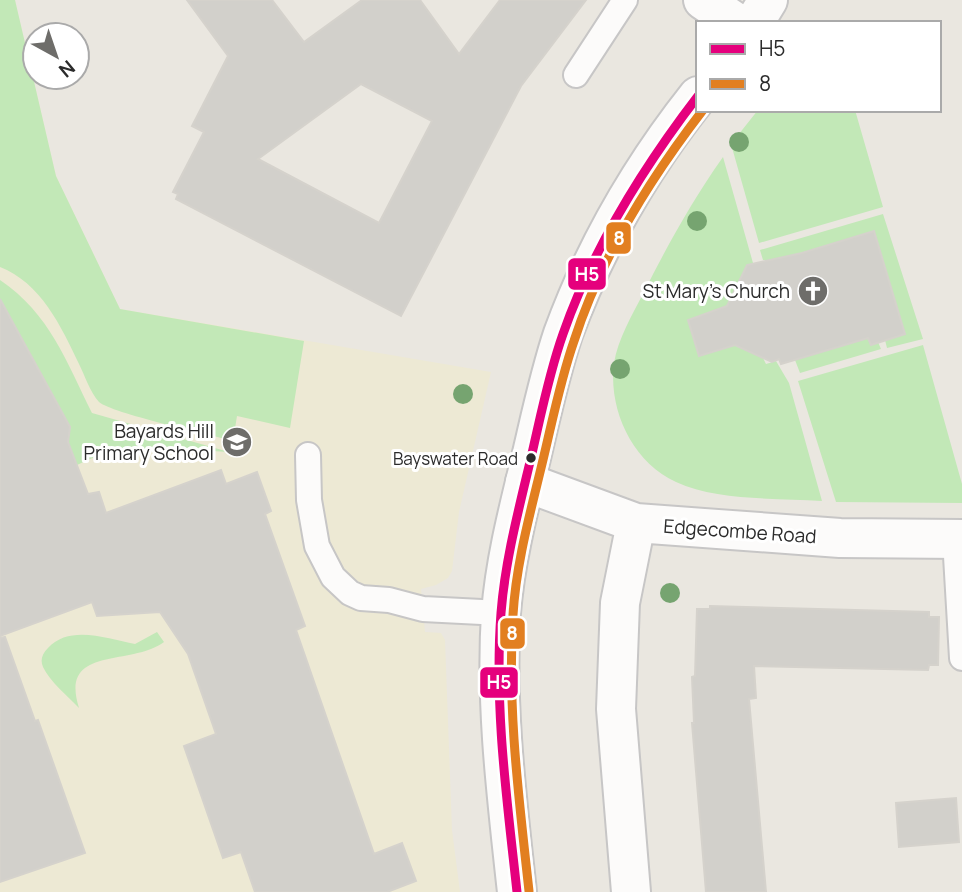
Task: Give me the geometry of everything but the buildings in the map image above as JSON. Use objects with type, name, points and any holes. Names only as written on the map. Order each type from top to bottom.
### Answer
[{"type":"street","points":[[703,0],[734,21]]},
{"type":"street","points":[[755,21],[768,0]]},
{"type":"street","points":[[517,892],[501,706],[501,613],[506,569],[525,482],[563,337],[582,287],[632,187],[696,99]]},
{"type":"street","name":"Edgecombe Road","points":[[525,482],[636,523],[840,538],[959,539]]},
{"type":"street","points":[[631,892],[616,709],[620,603],[636,523]]},
{"type":"lane","points":[[576,75],[625,0]]},
{"type":"lane","points":[[308,455],[309,500],[317,546],[333,577],[350,593],[360,598],[389,600],[423,609],[501,613]]},
{"type":"lane","points":[[959,539],[962,658]]},
{"type":"shaded area","name":"Bayards Hill Primary School","points":[[0,0],[15,0],[21,26],[21,91],[36,91],[56,176],[120,309],[491,372],[459,512],[452,571],[448,578],[436,585],[421,589],[425,632],[441,633],[445,640],[452,830],[460,892],[0,892]]},
{"type":"green space","points":[[0,0],[15,0],[21,26],[21,91],[36,91],[56,176],[120,309],[304,341],[290,428],[237,416],[233,441],[107,407],[99,402],[90,389],[65,335],[48,307],[27,284],[0,267]]},
{"type":"green space","points":[[756,112],[856,112],[883,207],[759,243],[731,144]]},
{"type":"green space","points":[[723,157],[753,263],[727,306],[688,320],[699,356],[735,345],[763,358],[766,364],[776,361],[789,383],[822,501],[728,496],[676,482],[660,473],[635,448],[619,416],[613,380],[614,363],[622,336],[671,241]]},
{"type":"green space","points":[[883,214],[923,339],[887,348],[885,340],[905,334],[874,231],[767,263],[760,250]]},
{"type":"green space","points":[[0,280],[17,293],[44,323],[65,357],[92,413],[229,452],[161,450],[120,457],[116,447],[77,465],[66,462],[70,427],[0,302]]},
{"type":"green space","points":[[868,338],[870,344],[878,342],[881,349],[800,373],[795,360]]},
{"type":"green space","points":[[923,345],[962,484],[962,503],[836,502],[798,381]]},
{"type":"green space","points":[[157,632],[164,642],[150,649],[88,666],[79,675],[76,688],[79,708],[50,678],[42,664],[46,650],[67,637],[90,635],[135,644]]},
{"type":"transit line","name":"H5","points":[[517,892],[499,683],[503,594],[517,518],[553,366],[575,302],[621,210],[657,152],[696,99]]},
{"type":"transit line","name":"8","points":[[529,891],[515,753],[512,684],[515,596],[524,539],[560,387],[585,310],[628,220],[702,112]]},
{"type":"place","name":"St Mary's Church","points":[[813,291]]},
{"type":"place","name":"Bayards Hill Primary School","points":[[237,442]]},
{"type":"place","name":"Bayswater Road","points":[[531,458]]}]
